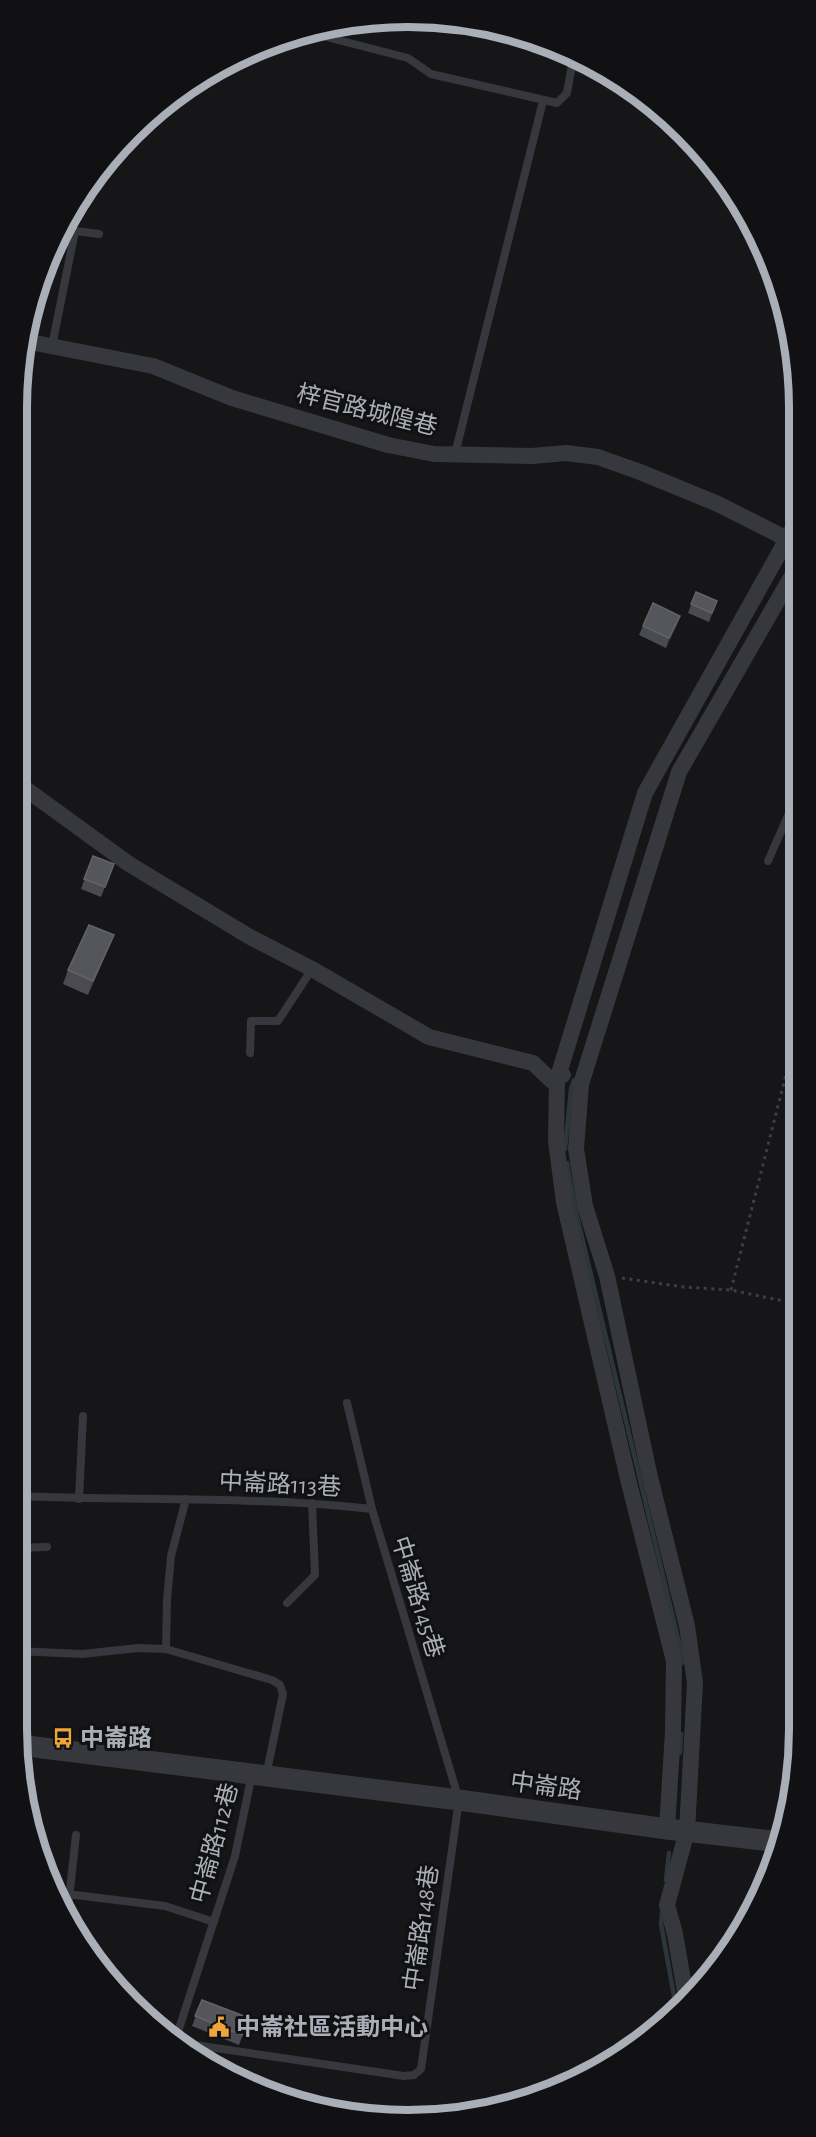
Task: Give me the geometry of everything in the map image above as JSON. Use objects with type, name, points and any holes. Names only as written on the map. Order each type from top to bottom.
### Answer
[{"type":"street","name":"梓官路城隍巷","points":[[33,342],[153,366],[232,398],[388,445],[434,454],[532,456],[566,453],[598,457],[718,504],[789,541]]},
{"type":"street","points":[[638,1476],[564,1203],[556,1141],[570,1079],[657,797],[789,546]]},
{"type":"street","points":[[685,1990],[668,1905],[677,1830],[673,1731],[674,1661],[638,1476],[607,1276],[585,1206],[576,1149],[570,1079],[657,797],[679,772],[789,581]]},
{"type":"street","points":[[27,790],[129,864],[250,937],[312,969],[429,1037],[533,1063],[552,1081],[570,1079]]},
{"type":"street","name":"中崙路","points":[[28,1745],[772,1841]]},
{"type":"lane","points":[[324,36],[408,58],[431,74],[557,103],[567,93],[572,64]]},
{"type":"lane","points":[[455,454],[543,101]]},
{"type":"lane","points":[[52,346],[75,231],[99,234]]},
{"type":"lane","points":[[768,861],[789,813]]},
{"type":"lane","points":[[250,1053],[251,1021],[278,1021],[312,969]]},
{"type":"lane","name":"中崙路145巷","points":[[347,1403],[372,1509],[459,1800]]},
{"type":"lane","points":[[80,1499],[83,1416]]},
{"type":"lane","name":"中崙路113巷","points":[[27,1497],[312,1503],[372,1509]]},
{"type":"lane","name":"中崙路113巷","points":[[166,1649],[171,1556],[186,1499]]},
{"type":"lane","points":[[287,1604],[315,1575],[312,1503]]},
{"type":"lane","points":[[27,1548],[47,1547]]},
{"type":"lane","points":[[27,1652],[82,1654],[138,1648],[166,1649],[272,1680],[280,1685],[282,1694],[259,1775]]},
{"type":"lane","name":"中崙路112巷","points":[[178,2032],[259,1775]]},
{"type":"lane","name":"中崙路148巷","points":[[194,2045],[404,2076],[414,2075],[421,2069],[459,1800]]},
{"type":"lane","points":[[68,1902],[76,1835]]},
{"type":"lane","name":"中崙路112巷","points":[[64,1894],[165,1906],[214,1922]]},
{"type":"path","points":[[731,1290],[789,1063]]},
{"type":"path","points":[[607,1276],[682,1287],[731,1290],[789,1302]]},
{"type":"building","points":[[696,592],[717,601],[712,613],[691,604]]},
{"type":"building","points":[[653,603],[680,616],[669,638],[643,626]]},
{"type":"building","points":[[93,856],[114,864],[105,887],[84,879]]},
{"type":"building","points":[[89,925],[114,935],[93,981],[68,970]]},
{"type":"building","points":[[202,2000],[249,2018],[242,2035],[195,2016]]},
{"type":"waterway","points":[[565,1149],[571,1089],[574,1080]]},
{"type":"waterway","points":[[567,1163],[575,1208],[682,1655],[682,1663]]},
{"type":"waterway","points":[[680,1753],[681,1734]]},
{"type":"waterway","points":[[666,1880],[669,1853]]},
{"type":"waterway","points":[[662,1912],[661,1924],[675,2000]]},
{"type":"place","name":"中崙路","points":[[63,1738]]},
{"type":"place","name":"中崙社區活動中心","points":[[219,2027]]}]
